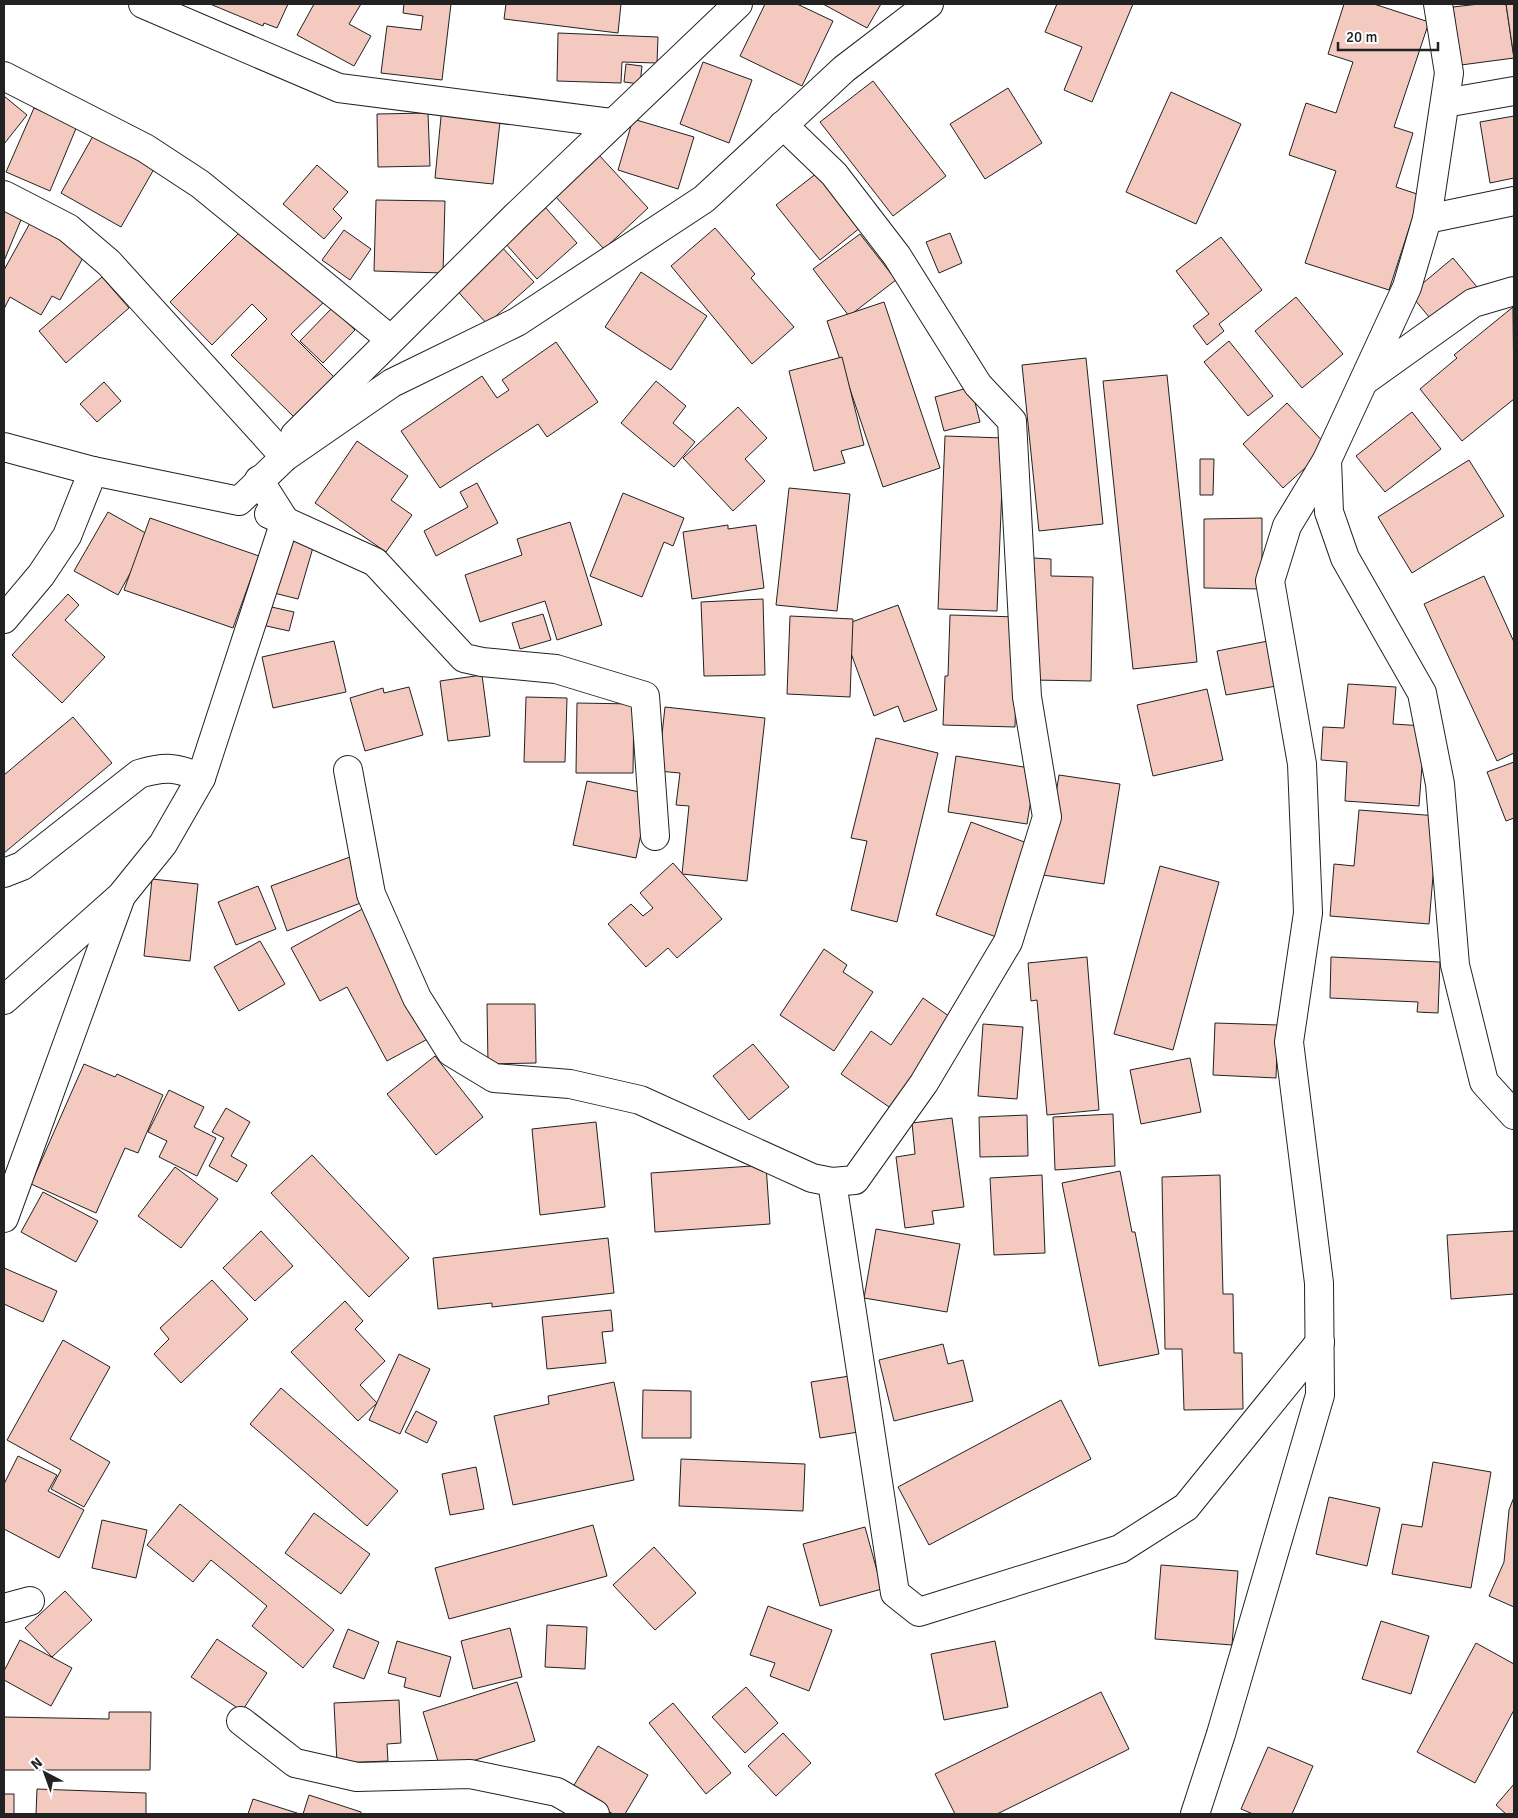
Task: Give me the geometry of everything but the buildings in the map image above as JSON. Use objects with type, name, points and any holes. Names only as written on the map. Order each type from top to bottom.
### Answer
[{"type":"street","points":[[143,4],[339,88],[611,123]]},
{"type":"street","points":[[239,501],[390,339],[611,123],[738,4]]},
{"type":"street","points":[[283,453],[392,383],[517,322],[704,198],[844,69],[929,4]]},
{"type":"street","points":[[1195,1814],[1221,1734],[1320,1395],[1320,1283],[1289,1042],[1308,913],[1302,764],[1270,581],[1287,526],[1327,460],[1407,287],[1426,219],[1449,73],[1444,5]]},
{"type":"street","points":[[4,76],[145,148],[200,184],[390,339]]},
{"type":"street","points":[[1445,103],[1514,91]]},
{"type":"street","points":[[348,770],[371,894],[417,998],[451,1052],[494,1078],[570,1084],[640,1100],[812,1178],[832,1182],[855,1180],[924,1083],[1008,942],[1047,817],[1027,697],[1012,421],[978,385],[886,241],[834,174],[783,125]]},
{"type":"street","points":[[4,195],[68,228],[109,263],[283,453]]},
{"type":"street","points":[[1426,219],[1514,201]]},
{"type":"street","points":[[1363,382],[1473,303],[1514,291]]},
{"type":"street","points":[[4,442],[93,471],[239,501],[375,562],[464,658],[482,662],[556,669],[645,696],[655,836]]},
{"type":"street","points":[[1327,460],[1329,512],[1344,558],[1422,693],[1440,784],[1455,965],[1484,1082],[1514,1115]]},
{"type":"street","points":[[4,619],[41,575],[67,536],[93,471]]},
{"type":"street","points":[[259,480],[285,521]]},
{"type":"street","points":[[4,1000],[121,896],[163,844],[201,778],[285,521]]},
{"type":"street","points":[[4,873],[22,866],[139,774],[160,767],[183,770],[201,778]]},
{"type":"street","points":[[7,1204],[121,896]]},
{"type":"street","points":[[832,1182],[895,1593],[919,1612],[1120,1549],[1186,1508],[1320,1342]]},
{"type":"street","points":[[4,1608],[30,1601]]},
{"type":"street","points":[[241,1721],[295,1762],[357,1777],[470,1774],[557,1792],[595,1814]]}]
